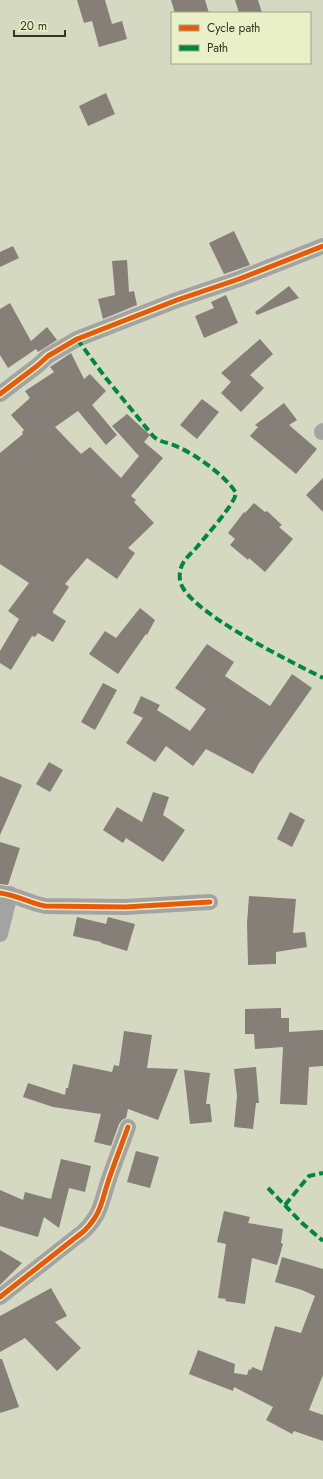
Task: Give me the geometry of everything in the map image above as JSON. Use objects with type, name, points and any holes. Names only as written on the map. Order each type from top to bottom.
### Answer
[{"type":"street","points":[[0,394],[48,356],[77,339],[323,246]]},
{"type":"street","points":[[0,934],[5,893],[37,905],[45,906],[125,907],[210,902]]},
{"type":"street","points":[[0,1297],[84,1231],[93,1222],[99,1212],[108,1181],[128,1127]]},
{"type":"building","points":[[77,0],[105,0],[112,24],[122,21],[127,39],[99,47],[92,21],[84,23]]},
{"type":"building","points":[[171,0],[205,0],[209,12],[175,12]]},
{"type":"building","points":[[235,0],[258,0],[262,12],[239,12]]},
{"type":"building","points":[[106,93],[115,114],[88,126],[79,106]]},
{"type":"building","points":[[234,231],[250,265],[224,274],[209,243]]},
{"type":"building","points":[[13,246],[19,258],[0,267],[0,252]]},
{"type":"building","points":[[127,260],[129,292],[134,291],[137,305],[103,319],[98,299],[115,295],[112,261]]},
{"type":"building","points":[[289,286],[299,298],[257,315],[255,312]]},
{"type":"building","points":[[226,295],[238,323],[204,338],[195,316],[214,308],[211,302]]},
{"type":"building","points":[[10,303],[31,341],[47,327],[57,340],[38,352],[36,349],[8,368],[0,355],[0,309]]},
{"type":"building","points":[[260,339],[273,354],[250,375],[264,388],[241,412],[221,393],[231,382],[221,373]]},
{"type":"building","points":[[71,353],[84,379],[90,374],[106,391],[92,405],[117,435],[106,445],[78,411],[55,427],[81,454],[90,447],[121,478],[139,456],[112,426],[127,414],[150,435],[144,442],[163,458],[131,496],[136,500],[134,502],[154,523],[128,548],[135,553],[117,579],[87,558],[65,584],[69,587],[53,611],[53,613],[66,621],[53,642],[38,633],[35,637],[32,636],[11,670],[0,663],[0,651],[19,619],[8,611],[29,583],[0,564],[0,453],[23,434],[22,432],[24,430],[11,415],[30,398],[25,391],[54,372],[50,367]]},
{"type":"building","points":[[202,399],[219,412],[197,439],[180,425]]},
{"type":"building","points":[[284,403],[297,420],[289,425],[317,449],[296,474],[250,436],[258,427],[255,425]]},
{"type":"building","points":[[323,478],[323,512],[306,495]]},
{"type":"building","points":[[254,503],[265,512],[267,511],[282,525],[279,527],[293,539],[265,572],[249,558],[248,560],[230,545],[235,539],[228,533],[244,512],[245,513]]},
{"type":"building","points":[[140,608],[155,620],[147,635],[146,634],[118,674],[89,654],[105,631],[116,638]]},
{"type":"building","points":[[207,644],[234,662],[225,676],[270,706],[292,674],[312,688],[259,763],[253,774],[206,749],[193,766],[166,746],[155,762],[126,743],[143,718],[133,713],[141,696],[160,705],[157,710],[190,731],[206,709],[175,688]]},
{"type":"building","points":[[103,683],[117,690],[95,730],[81,722]]},
{"type":"building","points":[[49,762],[63,770],[50,792],[36,784]]},
{"type":"building","points":[[0,776],[22,785],[0,835]]},
{"type":"building","points":[[153,792],[169,797],[163,815],[185,830],[163,862],[126,838],[123,843],[103,830],[117,807],[142,822]]},
{"type":"building","points":[[290,812],[305,820],[292,847],[277,839]]},
{"type":"building","points":[[0,842],[20,848],[8,885],[0,884]]},
{"type":"building","points":[[249,896],[296,899],[293,933],[305,932],[307,947],[276,952],[276,964],[248,965],[247,923]]},
{"type":"building","points":[[77,917],[106,924],[108,917],[135,924],[127,951],[101,942],[73,936]]},
{"type":"building","points":[[281,1008],[281,1018],[289,1018],[289,1032],[323,1030],[323,1066],[309,1067],[307,1105],[280,1104],[283,1047],[255,1049],[254,1034],[245,1034],[245,1009]]},
{"type":"building","points":[[124,1031],[152,1035],[147,1068],[178,1069],[158,1120],[128,1109],[126,1118],[119,1124],[111,1146],[94,1142],[101,1114],[53,1107],[23,1097],[28,1083],[65,1095],[73,1064],[112,1072],[114,1065],[119,1066]]},
{"type":"building","points":[[256,1067],[259,1103],[256,1103],[253,1129],[234,1127],[237,1096],[234,1069]]},
{"type":"building","points":[[184,1070],[210,1073],[206,1104],[210,1104],[212,1122],[190,1124]]},
{"type":"building","points":[[136,1151],[159,1157],[150,1188],[127,1182]]},
{"type":"building","points":[[61,1159],[91,1166],[85,1192],[69,1188],[59,1228],[44,1217],[38,1237],[0,1226],[0,1190],[23,1200],[25,1192],[51,1199]]},
{"type":"building","points":[[224,1211],[250,1217],[248,1223],[283,1229],[281,1243],[283,1244],[277,1265],[252,1258],[245,1304],[225,1301],[226,1299],[218,1298],[226,1244],[217,1242]]},
{"type":"building","points":[[0,1250],[22,1263],[0,1285]]},
{"type":"building","points":[[282,1257],[323,1269],[323,1375],[309,1410],[323,1415],[323,1441],[294,1431],[292,1434],[266,1420],[273,1407],[234,1387],[233,1391],[189,1374],[198,1350],[235,1364],[234,1373],[247,1375],[249,1369],[251,1370],[252,1367],[262,1371],[275,1326],[301,1333],[315,1296],[302,1290],[275,1282]]},
{"type":"building","points":[[51,1288],[67,1316],[55,1322],[81,1348],[57,1371],[25,1338],[0,1352],[0,1316]]},
{"type":"building","points":[[0,1359],[2,1359],[19,1407],[0,1413]]},
{"type":"marked path","points":[[77,339],[105,377],[153,436],[159,440],[175,445],[201,460],[226,480],[236,493],[231,505],[182,565],[180,570],[180,580],[186,592],[200,606],[242,635],[323,678]]},
{"type":"marked path","points":[[285,1205],[309,1176],[323,1173]]},
{"type":"marked path","points":[[268,1188],[302,1223],[323,1241]]},
{"type":"cycle path","points":[[0,394],[48,356],[77,339],[323,246]]},
{"type":"cycle path","points":[[0,893],[12,895],[45,906],[125,907],[210,902]]},
{"type":"cycle path","points":[[0,1297],[90,1225],[98,1213],[111,1172],[128,1127]]}]
